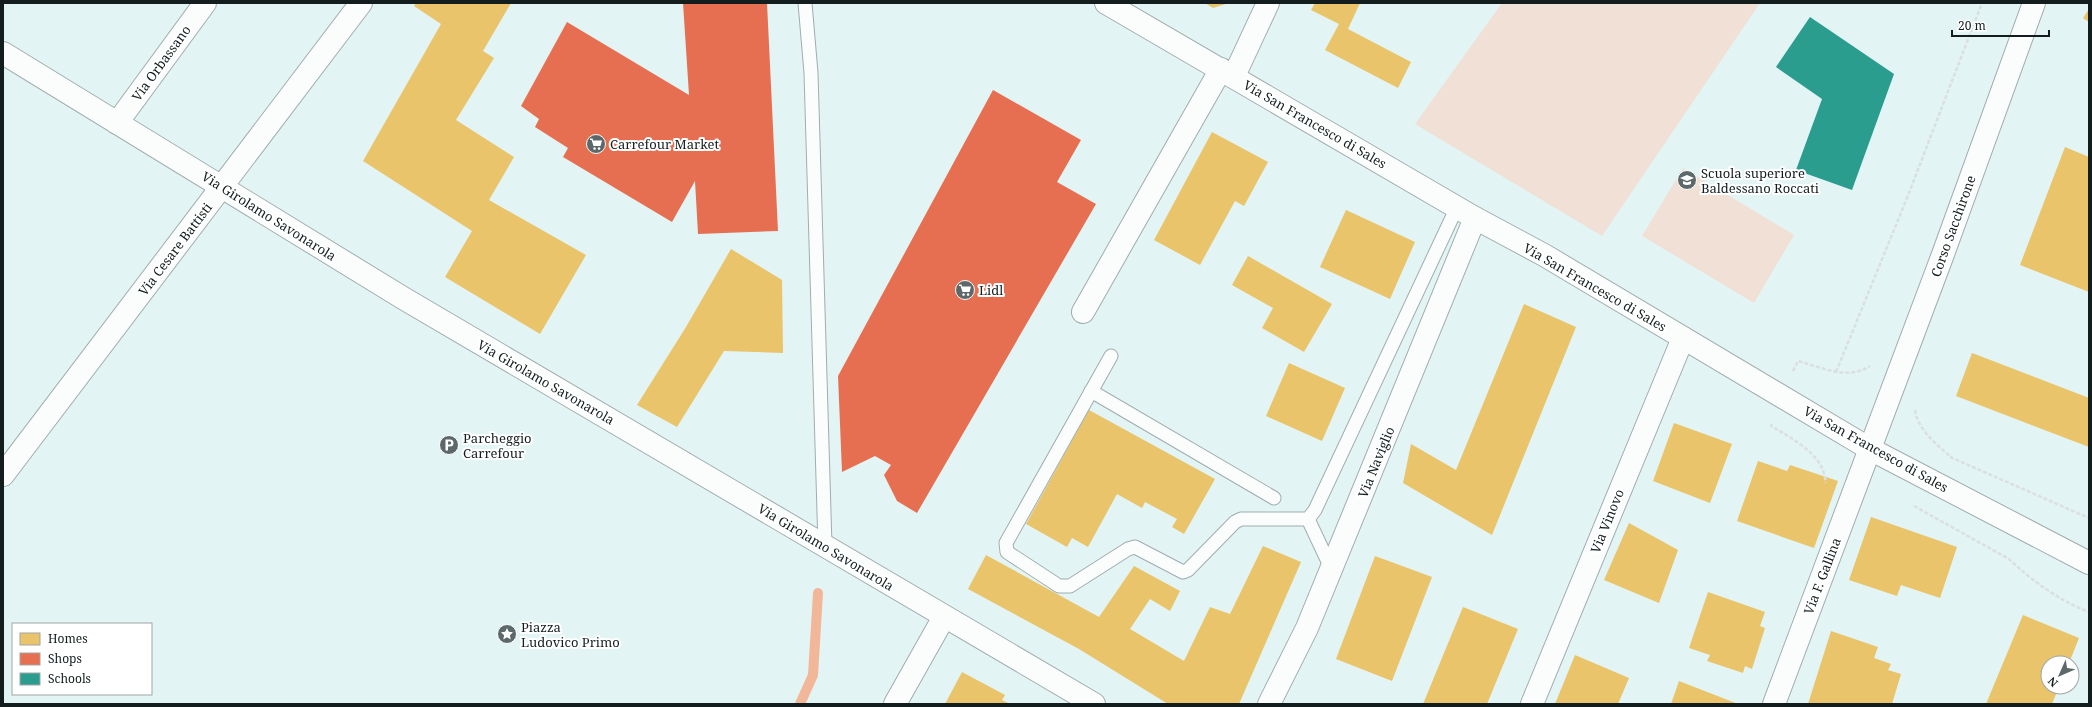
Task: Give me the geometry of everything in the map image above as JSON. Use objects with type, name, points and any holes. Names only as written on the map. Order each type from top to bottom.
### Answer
[{"type":"street","name":"Via Orbassano","points":[[118,123],[204,3]]},
{"type":"street","name":"Via Cesare Battisti","points":[[3,475],[361,3]]},
{"type":"street","name":"Via San Francesco di Sales","points":[[1106,3],[1466,213],[1544,256],[1870,449],[2089,563]]},
{"type":"street","points":[[1083,312],[1228,73],[1268,3]]},
{"type":"street","name":"Corso Sacchirone","points":[[1870,449],[2034,3]]},
{"type":"street","name":"Via Girolamo Savonarola","points":[[3,53],[403,298],[1094,704]]},
{"type":"street","name":"Via Naviglio","points":[[1269,704],[1307,628],[1332,570],[1466,213]]},
{"type":"street","name":"Via Vinovo","points":[[1532,704],[1683,338]]},
{"type":"street","name":"Via F. Gallina","points":[[1774,704],[1870,449]]},
{"type":"street","points":[[896,704],[944,617]]},
{"type":"lane","points":[[805,3],[811,81],[825,546]]},
{"type":"lane","points":[[1308,519],[1315,510],[1466,213]]},
{"type":"lane","points":[[1111,356],[1006,543],[1007,552],[1059,586],[1070,586],[1128,549],[1134,547],[1183,572],[1188,570],[1235,522],[1241,519],[1308,519]]},
{"type":"lane","points":[[1091,391],[1274,498]]},
{"type":"lane","points":[[1308,519],[1332,570]]},
{"type":"path","points":[[1836,372],[1907,198],[1982,3]]},
{"type":"path","points":[[1914,506],[2009,559],[2022,572],[2049,591],[2089,612]]},
{"type":"shaded area","points":[[1502,3],[1760,3],[1602,236],[1415,124]]},
{"type":"shaded area","points":[[1683,168],[1794,235],[1754,303],[1642,236]]},
{"type":"building: Homes","points":[[416,3],[511,3],[483,51],[494,58],[456,120],[514,157],[489,200],[586,255],[540,334],[445,277],[472,231],[363,161],[441,24],[414,6]]},
{"type":"building: Homes","points":[[1205,3],[1229,3],[1213,8]]},
{"type":"building: Homes","points":[[1315,3],[1360,3],[1348,29],[1411,62],[1398,88],[1325,50],[1339,24],[1311,10]]},
{"type":"building: Homes","points":[[2089,9],[2089,22],[2083,18]]},
{"type":"building: Homes","points":[[1212,132],[1268,162],[1244,206],[1235,201],[1200,265],[1154,240]]},
{"type":"building: Homes","points":[[2065,147],[2089,157],[2089,292],[2020,265]]},
{"type":"building: Homes","points":[[1346,210],[1415,242],[1390,299],[1320,267]]},
{"type":"building: Homes","points":[[731,249],[782,280],[783,353],[724,351],[677,427],[637,405],[686,327]]},
{"type":"building: Homes","points":[[1248,256],[1332,304],[1304,352],[1262,328],[1273,308],[1232,285]]},
{"type":"building: Homes","points":[[1524,304],[1576,327],[1492,535],[1403,483],[1411,444],[1456,470]]},
{"type":"building: Homes","points":[[1972,353],[2089,398],[2089,447],[1956,396]]},
{"type":"building: Homes","points":[[1289,363],[1345,388],[1322,441],[1266,416]]},
{"type":"building: Homes","points":[[1089,410],[1215,479],[1184,534],[1172,527],[1177,519],[1145,502],[1142,508],[1117,494],[1088,547],[1072,538],[1067,547],[1026,524]]},
{"type":"building: Homes","points":[[1674,423],[1732,444],[1710,503],[1653,481]]},
{"type":"building: Homes","points":[[1758,461],[1787,471],[1790,465],[1838,481],[1814,548],[1737,521]]},
{"type":"building: Homes","points":[[1871,517],[1957,547],[1940,598],[1901,585],[1897,596],[1849,580]]},
{"type":"building: Homes","points":[[1629,523],[1678,550],[1659,603],[1604,580]]},
{"type":"building: Homes","points":[[1263,546],[1301,562],[1239,704],[1168,704],[1079,649],[968,589],[986,555],[1099,617],[1134,566],[1180,591],[1170,611],[1150,599],[1130,629],[1184,661],[1210,607],[1230,614]]},
{"type":"building: Homes","points":[[1375,556],[1432,577],[1392,681],[1336,659]]},
{"type":"building: Homes","points":[[1708,592],[1765,612],[1760,626],[1765,628],[1752,669],[1745,666],[1743,673],[1707,661],[1710,655],[1689,648]]},
{"type":"building: Homes","points":[[1463,607],[1518,629],[1487,704],[1423,704]]},
{"type":"building: Homes","points":[[2023,615],[2079,638],[2072,655],[2040,655],[2040,695],[2056,695],[2052,704],[1986,704]]},
{"type":"building: Homes","points":[[1831,631],[1878,647],[1874,658],[1891,664],[1888,670],[1901,674],[1892,704],[1808,704]]},
{"type":"building: Homes","points":[[1575,655],[1629,678],[1618,704],[1555,704]]},
{"type":"building: Homes","points":[[962,672],[1005,695],[1002,700],[1010,704],[945,704]]},
{"type":"building: Homes","points":[[1679,681],[1738,704],[1671,704]]},
{"type":"building: Shops","points":[[683,3],[767,3],[778,231],[698,234],[695,181],[672,222],[563,157],[568,148],[535,127],[539,119],[521,106],[567,22],[689,95]]},
{"type":"building: Shops","name":"Lidl","points":[[993,90],[1081,140],[1057,182],[1096,204],[917,513],[897,501],[884,475],[891,465],[875,456],[842,472],[838,376]]},
{"type":"building: Schools","points":[[1810,17],[1894,74],[1852,190],[1796,170],[1822,99],[1776,67]]},
{"type":"waterway","points":[[800,704],[813,675],[818,593]]},
{"type":"place","name":"Carrefour Market","points":[[596,144]]},
{"type":"place","name":"Scuola superiore Baldessano Roccati","points":[[1687,180]]},
{"type":"place","name":"Lidl","points":[[965,290]]},
{"type":"place","name":"Parcheggio Carrefour","points":[[449,445]]},
{"type":"place","name":"Piazza Ludovico Primo","points":[[507,634]]}]
